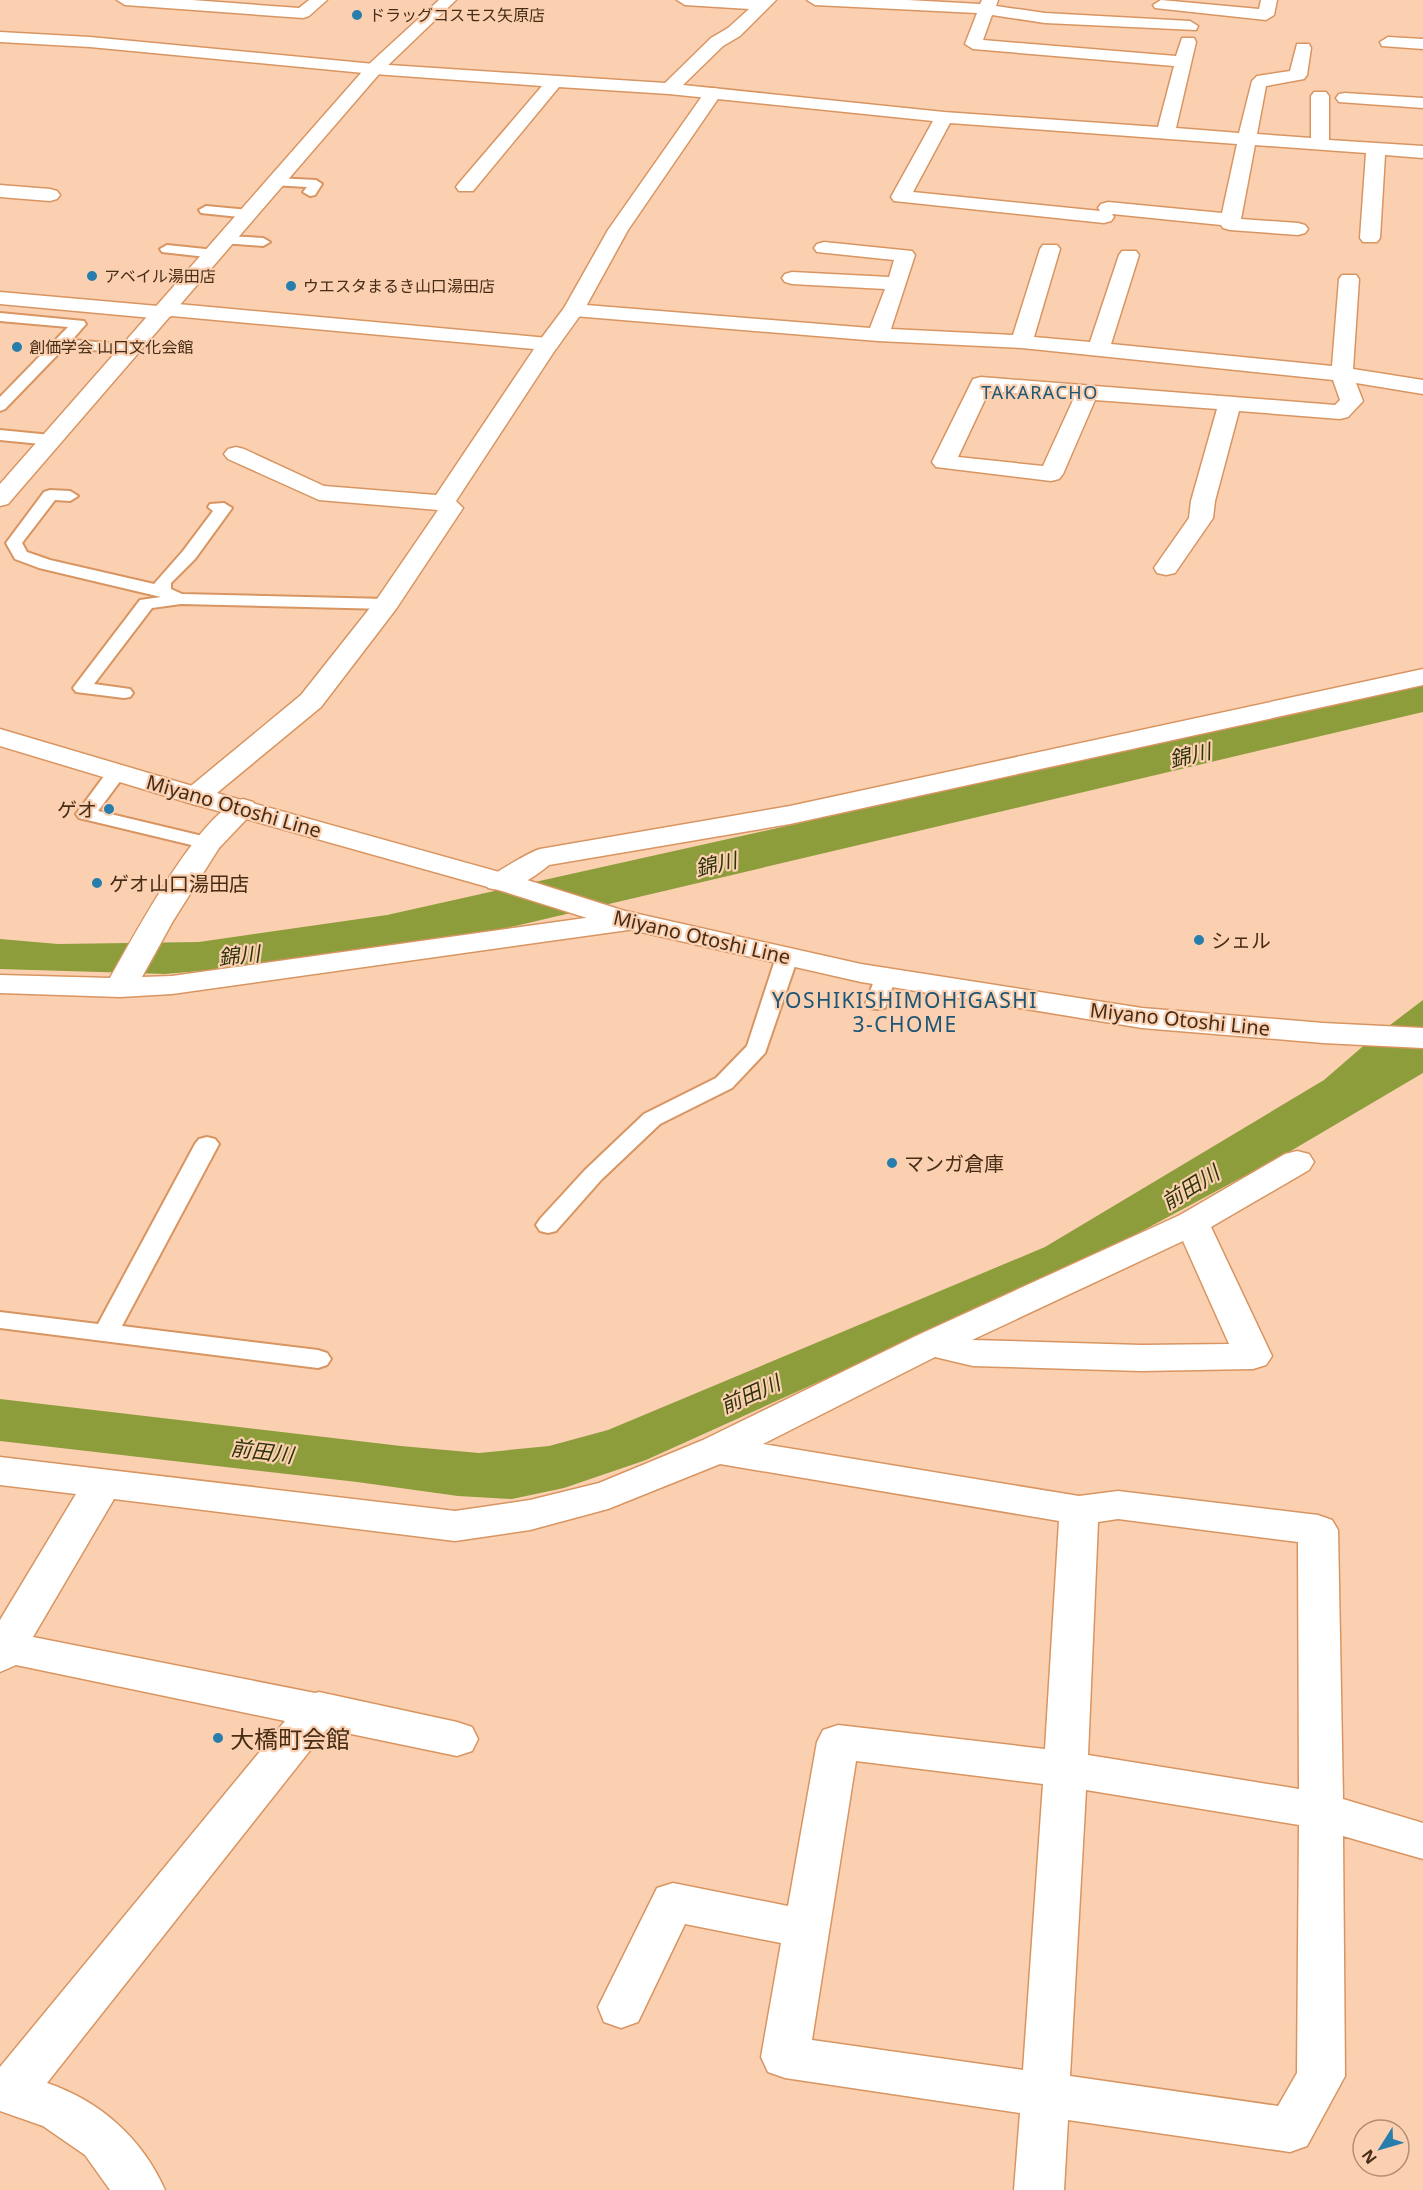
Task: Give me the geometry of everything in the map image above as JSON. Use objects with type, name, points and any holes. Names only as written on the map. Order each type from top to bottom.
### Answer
[{"type":"street","points":[[125,0],[303,13],[319,0]]},
{"type":"street","points":[[0,499],[374,69],[448,0]]},
{"type":"street","points":[[684,0],[765,3]]},
{"type":"street","points":[[815,0],[988,5],[1045,18],[1190,26]]},
{"type":"street","points":[[1141,3],[1266,15],[1269,0]]},
{"type":"street","points":[[90,42],[164,3]]},
{"type":"street","points":[[669,89],[717,42],[734,32],[765,3]]},
{"type":"street","points":[[988,5],[973,44],[1184,62]]},
{"type":"street","points":[[1166,134],[1184,62],[1190,26],[1201,8]]},
{"type":"street","points":[[0,37],[90,42],[374,69],[669,89],[944,117],[1423,152]]},
{"type":"street","points":[[8,57],[31,39]]},
{"type":"street","points":[[1388,42],[1423,44]]},
{"type":"street","points":[[1298,229],[1230,224],[1258,85],[1263,80],[1298,75],[1303,48]]},
{"type":"street","points":[[466,187],[554,82]]},
{"type":"street","points":[[443,503],[548,344],[574,310],[618,230],[712,93]]},
{"type":"street","points":[[1320,96],[1320,146]]},
{"type":"street","points":[[1345,98],[1423,102]]},
{"type":"street","points":[[944,117],[901,197],[993,206],[1108,208],[1232,220]]},
{"type":"street","points":[[1370,238],[1376,149]]},
{"type":"street","points":[[993,206],[1002,185]]},
{"type":"street","points":[[0,191],[50,195]]},
{"type":"street","points":[[1091,194],[1108,208]]},
{"type":"street","points":[[824,248],[905,255],[878,335]]},
{"type":"street","points":[[1022,342],[1050,249]]},
{"type":"street","points":[[1100,349],[1129,255]]},
{"type":"street","points":[[792,278],[897,284]]},
{"type":"street","points":[[1087,393],[1051,474],[944,462],[981,384],[1340,412],[1352,401],[1342,374],[1349,279]]},
{"type":"street","points":[[0,298],[548,344]]},
{"type":"street","points":[[574,310],[878,335],[1022,342],[1100,349],[1342,374],[1423,387]]},
{"type":"street","points":[[1166,568],[1201,518],[1203,501],[1230,403]]},
{"type":"street","points":[[196,796],[311,701],[387,604],[451,508],[443,503],[319,493],[236,454]]},
{"type":"street","points":[[506,884],[540,858],[790,815],[1423,676]]},
{"type":"street","name":"Miyano Otoshi Line","points":[[0,736],[196,796],[622,919],[787,957],[881,990],[1006,998],[1142,1018],[1423,1038]]},
{"type":"street","points":[[120,987],[158,921],[208,843],[243,808]]},
{"type":"street","points":[[0,984],[120,987],[172,985],[247,976],[622,919]]},
{"type":"street","points":[[0,1471],[455,1526],[530,1515],[608,1495],[717,1450],[931,1344],[1192,1223],[1297,1162]]},
{"type":"street","points":[[931,1344],[973,1353],[1141,1358],[1253,1356],[1192,1223]]},
{"type":"street","points":[[717,1450],[1079,1510],[1118,1505],[1318,1530],[1321,1811],[1321,2076],[1290,2130],[785,2057],[838,1742],[1066,1769],[1321,1811],[1423,1841]]},
{"type":"street","points":[[102,1485],[3,1652],[320,1709],[457,1739]]},
{"type":"street","points":[[1039,2190],[1066,1769],[1079,1510]]},
{"type":"street","points":[[141,2190],[102,2139],[59,2109],[5,2090],[320,1709]]},
{"type":"street","points":[[621,2007],[673,1902],[806,1929]]},
{"type":"lane","points":[[276,182],[316,184],[310,192]]},
{"type":"lane","points":[[206,210],[249,214]]},
{"type":"lane","points":[[167,249],[221,247],[263,242]]},
{"type":"lane","points":[[0,317],[79,324],[0,406]]},
{"type":"lane","points":[[60,343],[131,349]]},
{"type":"lane","points":[[0,435],[51,440]]},
{"type":"lane","points":[[70,496],[50,495],[14,543],[21,555],[45,564],[162,591],[178,600]]},
{"type":"lane","points":[[162,591],[163,582],[189,555],[224,508],[216,507]]},
{"type":"lane","points":[[124,693],[82,688],[146,604],[178,600],[387,604]]},
{"type":"lane","points":[[117,772],[86,814],[208,843]]},
{"type":"lane","points":[[548,1225],[593,1175],[652,1119],[724,1083],[757,1048],[787,957]]},
{"type":"lane","points":[[105,1334],[207,1144]]},
{"type":"lane","points":[[0,1320],[318,1359]]},
{"type":"water","name":"錦川","points":[[1423,684],[1423,712],[490,932],[282,964],[165,974],[0,969],[0,939],[58,944],[199,942],[387,915]]},
{"type":"water","name":"前田川","points":[[1423,1000],[1423,1073],[1289,1152],[1086,1261],[646,1460],[564,1488],[512,1499],[458,1496],[357,1482],[0,1441],[0,1399],[479,1453],[549,1446],[608,1430],[1045,1247],[1324,1080],[1369,1041]]},
{"type":"place","name":"ドラッグコスモス矢原店","points":[[357,15]]},
{"type":"place","name":"アベイル湯田店","points":[[92,276]]},
{"type":"place","name":"ウエスタまるき山口湯田店","points":[[291,286]]},
{"type":"place","name":"創価学会 山口文化会館","points":[[17,347]]},
{"type":"place","name":"ゲオ","points":[[109,809]]},
{"type":"place","name":"ゲオ山口湯田店","points":[[97,883]]},
{"type":"place","name":"シェル","points":[[1199,940]]},
{"type":"place","name":"マンガ倉庫","points":[[892,1163]]},
{"type":"place","name":"大橋町会館","points":[[218,1738]]},
{"type":"district","name":"TAKARACHO","points":[[1040,392]]},
{"type":"district","name":"YOSHIKISHIMOHIGASHI 3-CHOME","points":[[905,1012]]}]
